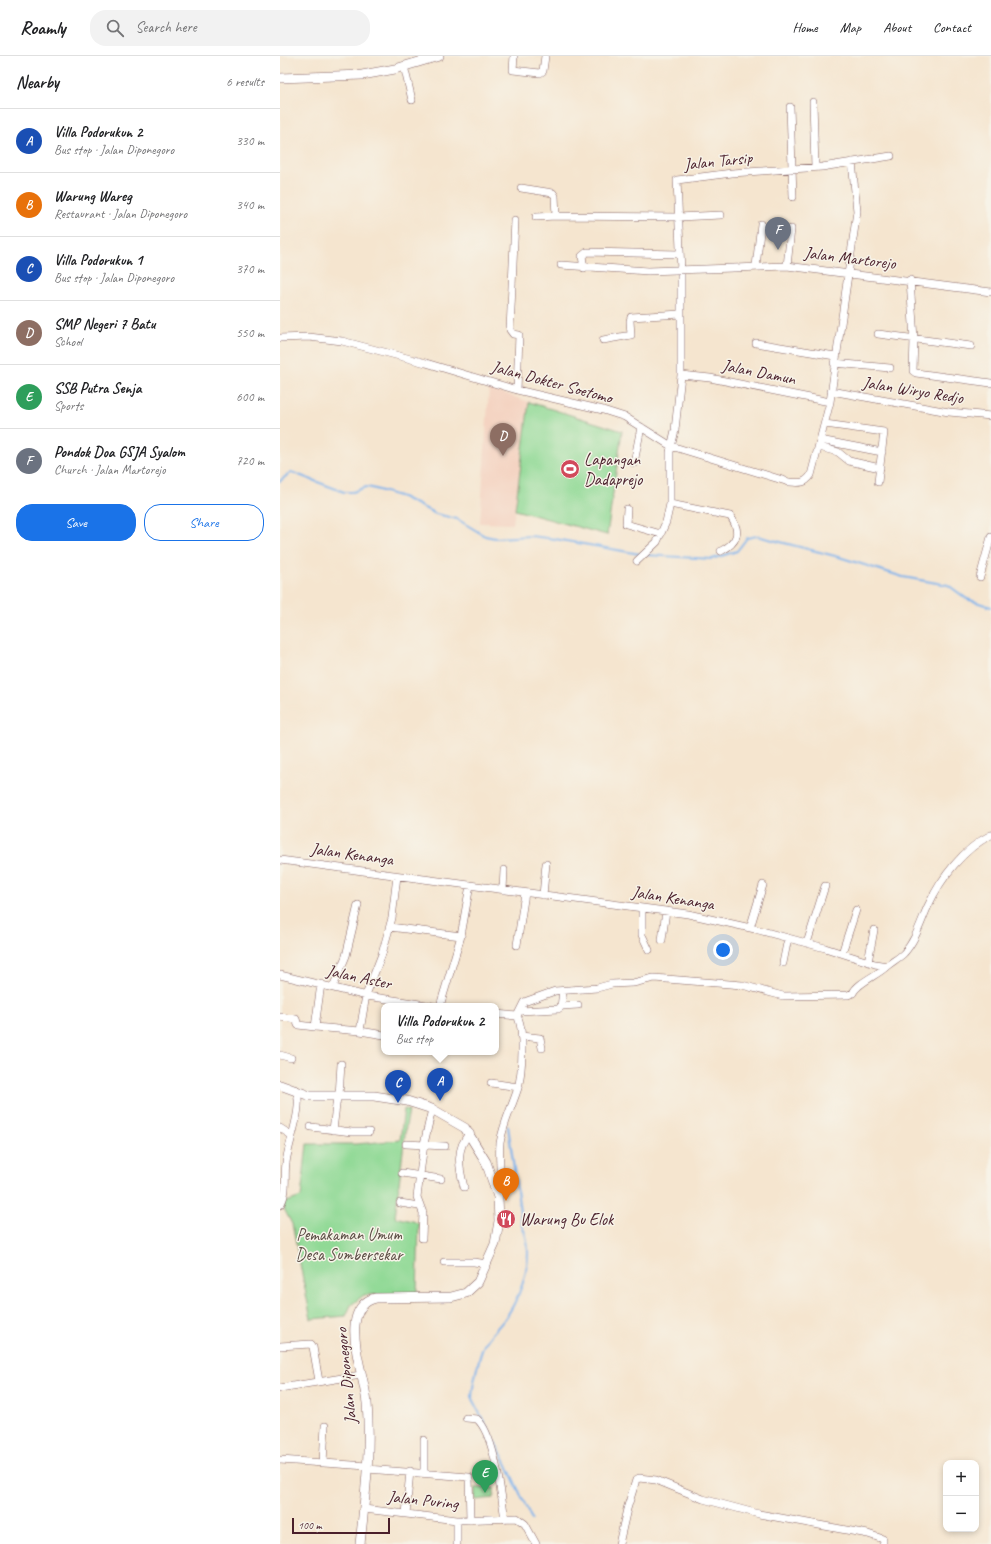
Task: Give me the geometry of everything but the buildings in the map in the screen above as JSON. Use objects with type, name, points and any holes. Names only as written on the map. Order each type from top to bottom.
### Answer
[{"type":"main road","points":[[280,78],[362,75],[404,66],[439,56]]},
{"type":"main road","name":"Jalan Diponegoro","points":[[280,1085],[310,1096],[374,1096],[397,1099],[432,1109],[459,1123],[470,1133],[486,1162],[498,1197],[498,1227],[487,1264],[475,1286],[459,1295],[442,1298],[383,1297],[370,1299],[361,1306],[355,1323],[357,1352],[367,1403],[367,1468],[360,1544]]},
{"type":"street","points":[[514,56],[514,70],[540,73],[543,71],[545,56]]},
{"type":"street","points":[[404,66],[412,100]]},
{"type":"street","points":[[813,102],[814,167]]},
{"type":"street","points":[[790,107],[793,196]]},
{"type":"street","name":"Jalan Tarsip","points":[[640,559],[649,552],[661,534],[670,504],[669,465],[671,446],[675,430],[681,375],[681,269],[676,183],[681,178],[814,167],[891,156]]},
{"type":"street","points":[[820,443],[830,402],[857,211],[852,162]]},
{"type":"street","points":[[521,188],[553,193],[556,196],[556,216]]},
{"type":"street","points":[[536,217],[678,217],[721,215]]},
{"type":"street","points":[[515,220],[510,330],[513,334],[519,335],[517,390]]},
{"type":"street","points":[[756,266],[761,224]]},
{"type":"street","points":[[786,266],[791,229]]},
{"type":"street","points":[[584,268],[582,256],[587,252],[679,254]]},
{"type":"street","name":"Jalan Martorejo","points":[[561,265],[584,268],[648,271],[786,266],[910,280],[991,292]]},
{"type":"street","points":[[910,280],[914,339],[912,369],[915,373],[991,383]]},
{"type":"street","points":[[604,340],[631,335],[631,317],[680,314]]},
{"type":"street","points":[[878,334],[971,346]]},
{"type":"street","name":"Jalan Dokter Soetomo","points":[[280,338],[309,337],[342,341],[433,365],[517,390],[625,417],[671,446],[789,482],[802,483],[807,481],[811,475],[820,443]]},
{"type":"street","points":[[756,343],[835,359],[890,368]]},
{"type":"street","name":"Jalan Damun","points":[[681,375],[710,378],[830,402]]},
{"type":"street","name":"Jalan Wiryo Redjo","points":[[831,391],[949,412],[991,416]]},
{"type":"street","points":[[825,424],[883,431],[885,434],[878,482]]},
{"type":"street","points":[[634,463],[641,427]]},
{"type":"street","points":[[820,443],[882,452]]},
{"type":"street","points":[[820,443],[838,452],[849,461],[880,468]]},
{"type":"street","points":[[670,504],[730,516],[736,528],[735,539],[731,546],[720,551]]},
{"type":"street","points":[[627,509],[626,524],[661,534]]},
{"type":"street","points":[[980,577],[991,537]]},
{"type":"street","points":[[498,1197],[502,1133],[518,1087],[521,1036],[519,1014],[522,1004],[527,1000],[546,993],[597,988],[616,983],[632,983],[654,978],[742,985],[783,996],[848,995],[853,993],[857,986],[878,975],[887,966],[901,956],[911,945],[928,906],[954,866],[971,849],[991,835]]},
{"type":"street","name":"Jalan Kenanga","points":[[280,860],[666,911],[750,928],[842,953],[868,962],[887,966]]},
{"type":"street","points":[[543,895],[546,864]]},
{"type":"street","points":[[503,890],[504,870]]},
{"type":"street","points":[[360,1031],[366,995],[382,954],[390,927],[397,876]]},
{"type":"street","points":[[441,1003],[461,936],[470,885]]},
{"type":"street","points":[[750,928],[763,885]]},
{"type":"street","points":[[807,943],[825,886]]},
{"type":"street","points":[[518,945],[525,893]]},
{"type":"street","points":[[333,987],[346,956],[358,905]]},
{"type":"street","points":[[642,908],[642,934],[649,950]]},
{"type":"street","points":[[842,953],[856,910]]},
{"type":"street","points":[[662,940],[666,911]]},
{"type":"street","points":[[390,927],[461,936]]},
{"type":"street","points":[[868,962],[874,930]]},
{"type":"street","points":[[783,963],[788,938]]},
{"type":"street","name":"Jalan Aster","points":[[280,976],[404,1003]]},
{"type":"street","points":[[314,1026],[321,984]]},
{"type":"street","points":[[561,1006],[563,991]]},
{"type":"street","points":[[499,1014],[519,1014],[553,1010],[561,1006],[578,1005]]},
{"type":"street","points":[[280,1018],[296,1019],[298,1025],[381,1034]]},
{"type":"street","points":[[521,1036],[540,1038],[542,1048]]},
{"type":"street","points":[[280,1055],[291,1058]]},
{"type":"street","points":[[333,1130],[341,1064]]},
{"type":"street","points":[[491,1083],[518,1087]]},
{"type":"street","points":[[280,1205],[283,1198],[283,1161],[292,1135],[299,1102],[296,1090]]},
{"type":"street","points":[[299,1102],[310,1096]]},
{"type":"street","points":[[422,1238],[423,1213],[419,1206],[417,1197],[421,1176],[424,1144],[432,1109]]},
{"type":"street","points":[[311,1127],[369,1132]]},
{"type":"street","points":[[280,1128],[292,1135]]},
{"type":"street","points":[[464,1186],[460,1172],[459,1157],[462,1142],[470,1133]]},
{"type":"street","points":[[406,1144],[445,1146]]},
{"type":"street","points":[[402,1173],[441,1178]]},
{"type":"street","points":[[400,1203],[419,1206]]},
{"type":"street","points":[[444,1262],[474,1262],[487,1264]]},
{"type":"street","points":[[280,1346],[311,1344],[313,1347],[319,1381]]},
{"type":"street","points":[[280,1388],[361,1375]]},
{"type":"street","points":[[466,1418],[477,1419],[484,1429],[495,1457],[505,1519]]},
{"type":"street","points":[[323,1463],[325,1426]]},
{"type":"street","points":[[424,1440],[424,1473]]},
{"type":"street","points":[[280,1460],[462,1476],[470,1478],[470,1520]]},
{"type":"street","points":[[406,1514],[410,1472]]},
{"type":"street","points":[[619,1544],[627,1509],[636,1480],[639,1478],[656,1480],[703,1499],[759,1514],[868,1534],[884,1539],[883,1544]]},
{"type":"street","name":"Jalan Puring","points":[[364,1509],[457,1520],[518,1518],[522,1520],[536,1544]]},
{"type":"street","points":[[457,1520],[457,1544]]},
{"type":"shaded area","points":[[489,388],[529,402],[513,524],[480,523]]},
{"type":"green space","name":"Lapangan Dadaprejo","points":[[529,402],[622,431],[607,535],[515,510]]},
{"type":"green space","name":"Pemakaman Umum Desa Sumbersekar","points":[[404,1109],[409,1110],[395,1217],[419,1224],[417,1294],[364,1295],[351,1305],[346,1316],[311,1319],[292,1224],[284,1209],[284,1203],[301,1197],[307,1144],[356,1144],[400,1140]]},
{"type":"green space","points":[[475,1488],[494,1488],[494,1498],[475,1500]]},
{"type":"waterway","points":[[280,481],[291,472],[344,492],[353,492],[366,487],[372,488],[402,497],[436,514],[457,519],[485,536],[495,538],[531,536],[640,554]]},
{"type":"waterway","points":[[647,555],[712,559],[737,551],[747,538],[757,536],[839,557],[903,577],[948,585],[967,599],[991,607]]},
{"type":"waterway","points":[[508,1126],[522,1226],[528,1248],[528,1260],[526,1272],[513,1306],[484,1345],[476,1372],[472,1399],[506,1463],[532,1520]]},
{"type":"place","name":"Pondok Doa GSJA Syalom","points":[[778,250]]},
{"type":"place","name":"SMP Negeri 7 Batu","points":[[503,456]]},
{"type":"place","name":"Lapangan Dadaprejo","points":[[570,469]]},
{"type":"place","name":"Villa Podorukun 2","points":[[440,1101]]},
{"type":"place","name":"Villa Podorukun 1","points":[[398,1103]]},
{"type":"place","name":"Warung Wareg","points":[[506,1201]]},
{"type":"place","name":"Warung Bu Elok","points":[[506,1219]]},
{"type":"place","name":"SSB Putra Senja","points":[[485,1493]]}]
